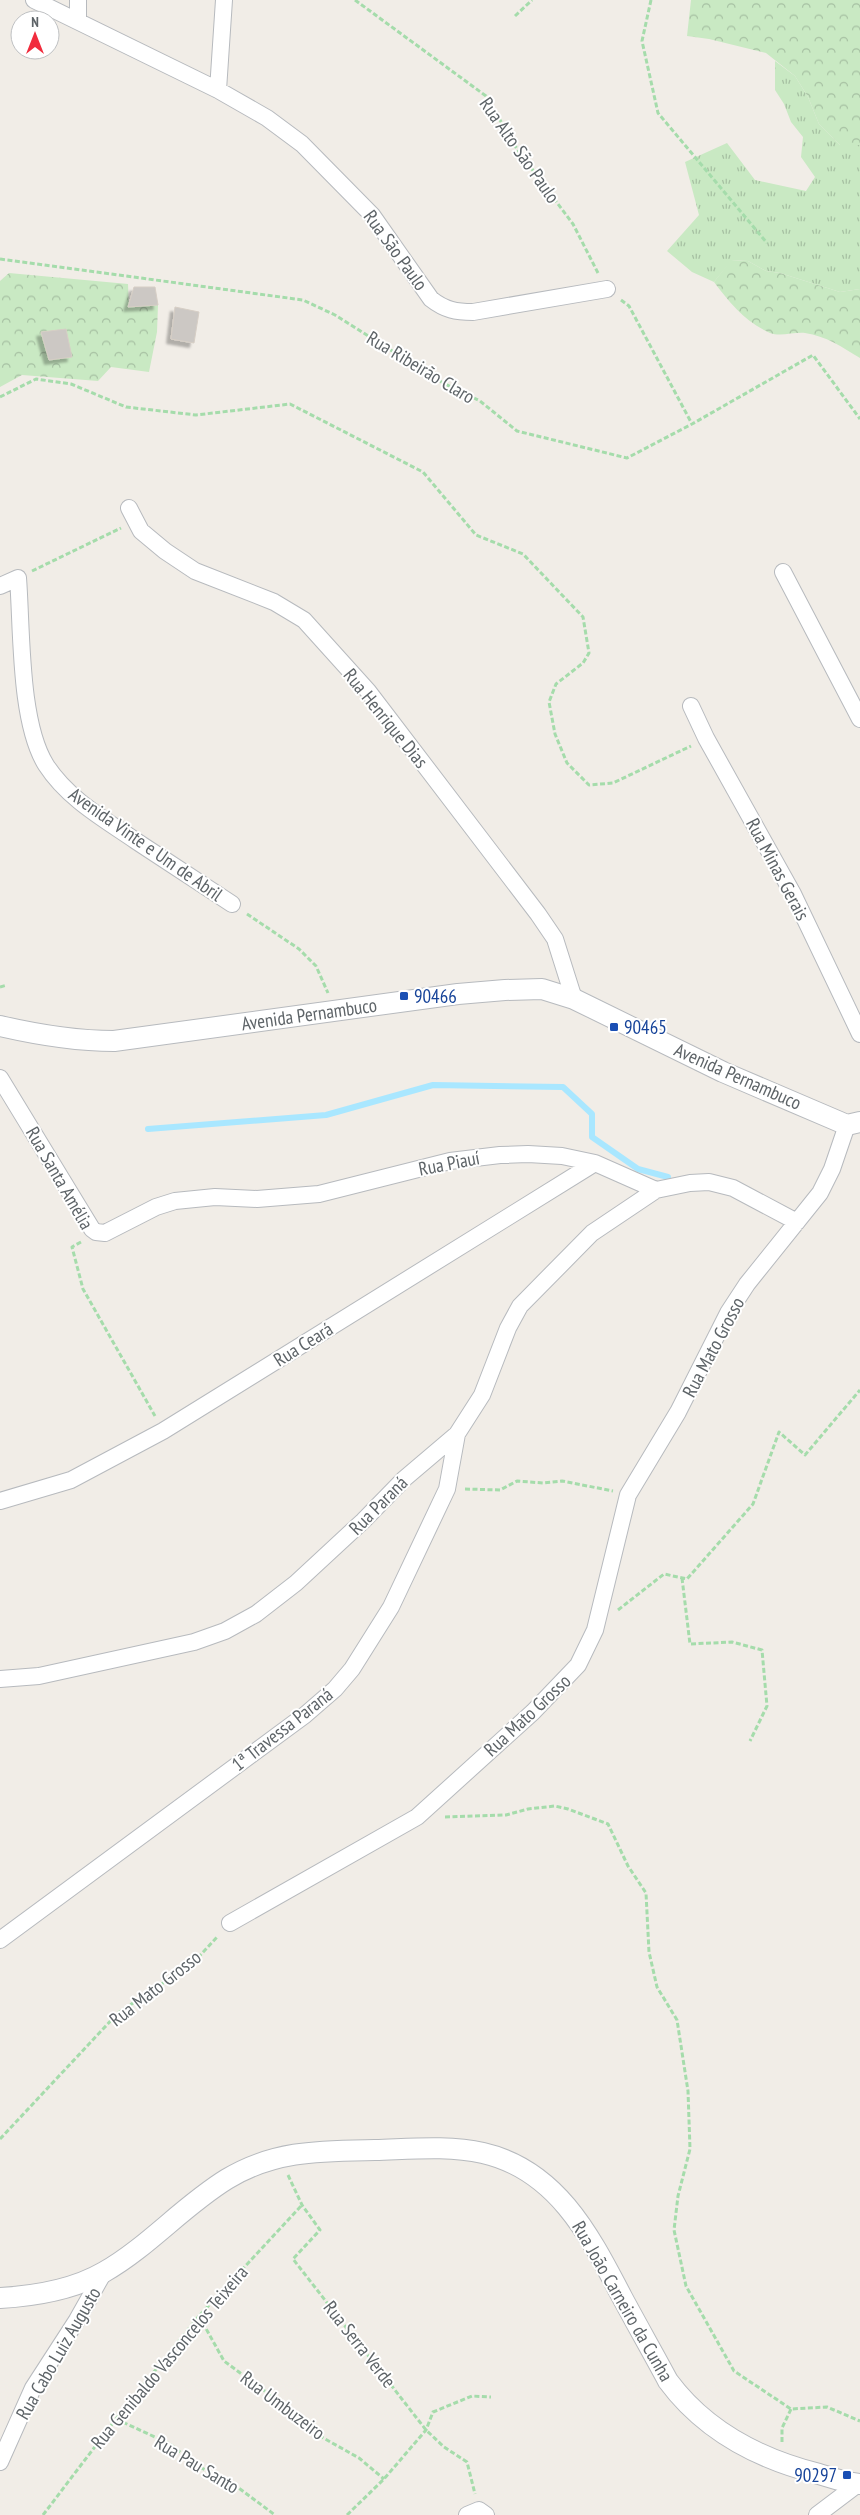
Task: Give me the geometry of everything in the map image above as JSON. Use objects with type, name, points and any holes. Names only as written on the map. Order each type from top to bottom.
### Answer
[{"type":"street","name":"Rua São Paulo","points":[[34,0],[218,90],[274,124],[302,144],[337,177],[372,215],[431,299],[441,307],[455,312],[473,312],[607,289]]},
{"type":"street","points":[[78,0],[78,20]]},
{"type":"street","points":[[218,90],[224,0]]},
{"type":"street","name":"Rua Henrique Dias","points":[[132,514],[141,531],[195,571],[274,602],[304,620],[368,691],[538,914],[555,939],[574,999]]},
{"type":"street","points":[[783,572],[860,719]]},
{"type":"street","points":[[0,586],[18,578]]},
{"type":"street","name":"Avenida Vinte e Um de Abril","points":[[18,578],[27,703],[35,737],[46,764],[61,785],[86,807],[232,904]]},
{"type":"street","name":"Rua Minas Gerais","points":[[691,706],[706,738],[793,894],[860,1034]]},
{"type":"street","name":"Avenida Pernambuco","points":[[0,1026],[43,1037],[79,1041],[114,1041],[337,1010],[505,990],[542,989],[574,999],[724,1072],[853,1124]]},
{"type":"street","name":"Rua Santa Amélia","points":[[0,1078],[92,1229],[96,1232]]},
{"type":"street","name":"Rua Mato Grosso","points":[[230,1923],[416,1818],[565,1681],[578,1665],[595,1630],[628,1495],[678,1412],[728,1313],[747,1284],[820,1193],[853,1124]]},
{"type":"street","name":"Rua Piauí","points":[[96,1232],[105,1233],[156,1207],[175,1201],[215,1197],[257,1199],[319,1194],[450,1161],[500,1155],[562,1156],[595,1163],[656,1190]]},
{"type":"street","name":"Rua Ceará","points":[[0,1501],[71,1480],[163,1431],[595,1163]]},
{"type":"street","points":[[656,1190],[690,1183],[709,1182],[733,1188],[797,1222]]},
{"type":"street","name":"Rua Paraná","points":[[0,1679],[39,1676],[194,1642],[225,1630],[256,1614],[296,1583],[363,1521],[404,1479],[457,1434],[482,1395],[508,1328],[520,1306],[592,1234],[656,1190]]},
{"type":"street","name":"1ª Travessa Paraná","points":[[0,1940],[304,1715],[335,1688],[372,1642],[391,1607],[447,1489],[457,1434]]},
{"type":"street","name":"Rua João Carneiro da Cunha","points":[[0,2298],[25,2296],[62,2289],[104,2272],[228,2178],[279,2156],[340,2151],[448,2150],[483,2153],[510,2162],[538,2178],[568,2206],[597,2246],[664,2373],[681,2399],[702,2420],[725,2437],[781,2463],[859,2484]]},
{"type":"street","name":"Rua Cabo Luiz Augusto","points":[[0,2462],[33,2388],[77,2320],[104,2272]]},
{"type":"street","points":[[817,2515],[859,2484]]},
{"type":"path","name":"Rua Alto São Paulo","points":[[356,0],[486,96],[517,149],[573,224],[607,289]]},
{"type":"path","points":[[515,16],[532,0]]},
{"type":"path","points":[[651,0],[642,41],[658,112],[767,243]]},
{"type":"path","name":"Rua Ribeirão Claro","points":[[0,259],[302,300],[335,315],[443,383],[480,401],[517,431],[627,458],[692,424],[813,355],[860,419]]},
{"type":"path","points":[[607,289],[629,306],[692,424]]},
{"type":"path","points":[[0,396],[36,379],[71,384],[126,407],[196,415],[290,404],[424,472],[476,535],[523,554],[583,617],[589,653],[583,663],[556,684],[549,702],[555,734],[567,763],[589,785],[613,783],[706,738]]},
{"type":"path","points":[[18,578],[132,514]]},
{"type":"path","name":"Avenida Vinte e Um de Abril","points":[[232,904],[299,949],[316,966],[337,1010]]},
{"type":"path","points":[[0,987],[7,985]]},
{"type":"path","name":"Rua Santa Amélia","points":[[96,1232],[72,1247],[83,1289],[163,1431]]},
{"type":"path","points":[[595,1630],[664,1574],[687,1578],[753,1504],[779,1432],[805,1455],[860,1390]]},
{"type":"path","points":[[447,1489],[500,1490],[517,1481],[543,1483],[562,1481],[593,1485],[628,1495]]},
{"type":"path","points":[[682,1578],[690,1644],[732,1642],[762,1650],[767,1706],[750,1741]]},
{"type":"path","points":[[416,1818],[506,1815],[528,1809],[555,1806],[568,1808],[608,1824],[628,1866],[646,1893],[649,1952],[657,1986],[677,2020],[688,2091],[690,2149],[678,2196],[674,2230],[686,2286],[734,2371],[791,2410],[826,2408],[860,2421]]},
{"type":"path","name":"Rua Mato Grosso","points":[[0,2139],[118,2013],[192,1963],[230,1923]]},
{"type":"path","points":[[279,2156],[302,2205]]},
{"type":"path","name":"Rua Serra Verde","points":[[302,2205],[320,2230],[293,2259],[426,2430],[444,2447],[467,2462],[477,2513]]},
{"type":"path","name":"Rua Genibaldo Vasconcelos Teixeira","points":[[43,2515],[116,2419],[199,2316],[302,2205]]},
{"type":"path","name":"Rua Umbuzeiro","points":[[199,2316],[224,2361],[293,2412],[318,2435],[359,2458],[384,2479]]},
{"type":"path","points":[[347,2515],[384,2479],[426,2430],[433,2412],[472,2396],[491,2397]]},
{"type":"path","points":[[781,2463],[782,2428],[791,2410]]},
{"type":"path","name":"Rua Pau Santo","points":[[116,2419],[170,2444],[199,2467],[228,2480],[275,2515]]},
{"type":"green space","points":[[691,0],[860,0],[860,145],[840,145],[819,124],[808,97],[795,76],[766,53],[709,39],[687,36]]},
{"type":"green space","points":[[775,61],[795,76],[808,97],[819,124],[840,145],[860,145],[860,289],[840,292],[780,273],[766,271],[748,261],[732,260],[714,282],[692,272],[667,251],[699,215],[685,162],[727,143],[755,180],[806,191],[815,177],[801,157],[803,137],[791,122],[784,104],[775,90]]},
{"type":"green space","points":[[731,260],[748,261],[766,271],[780,273],[840,292],[860,289],[860,358],[834,342],[820,337],[805,333],[770,333],[746,318],[714,282]]},
{"type":"green space","points":[[9,273],[128,284],[129,307],[158,305],[157,332],[149,372],[111,367],[98,381],[22,375],[0,387],[0,281]]},
{"type":"building","points":[[134,287],[155,287],[158,305],[128,307]]},
{"type":"building","points":[[175,307],[199,312],[194,343],[171,339]]},
{"type":"building","points":[[66,329],[72,357],[49,360],[41,332]]},
{"type":"waterway","points":[[148,1129],[326,1115],[433,1085],[563,1087],[592,1114],[592,1137],[638,1169],[668,1177]]},
{"type":"place","name":"90466","points":[[404,996]]},
{"type":"place","name":"90465","points":[[614,1027]]},
{"type":"place","name":"90297","points":[[847,2475]]}]
